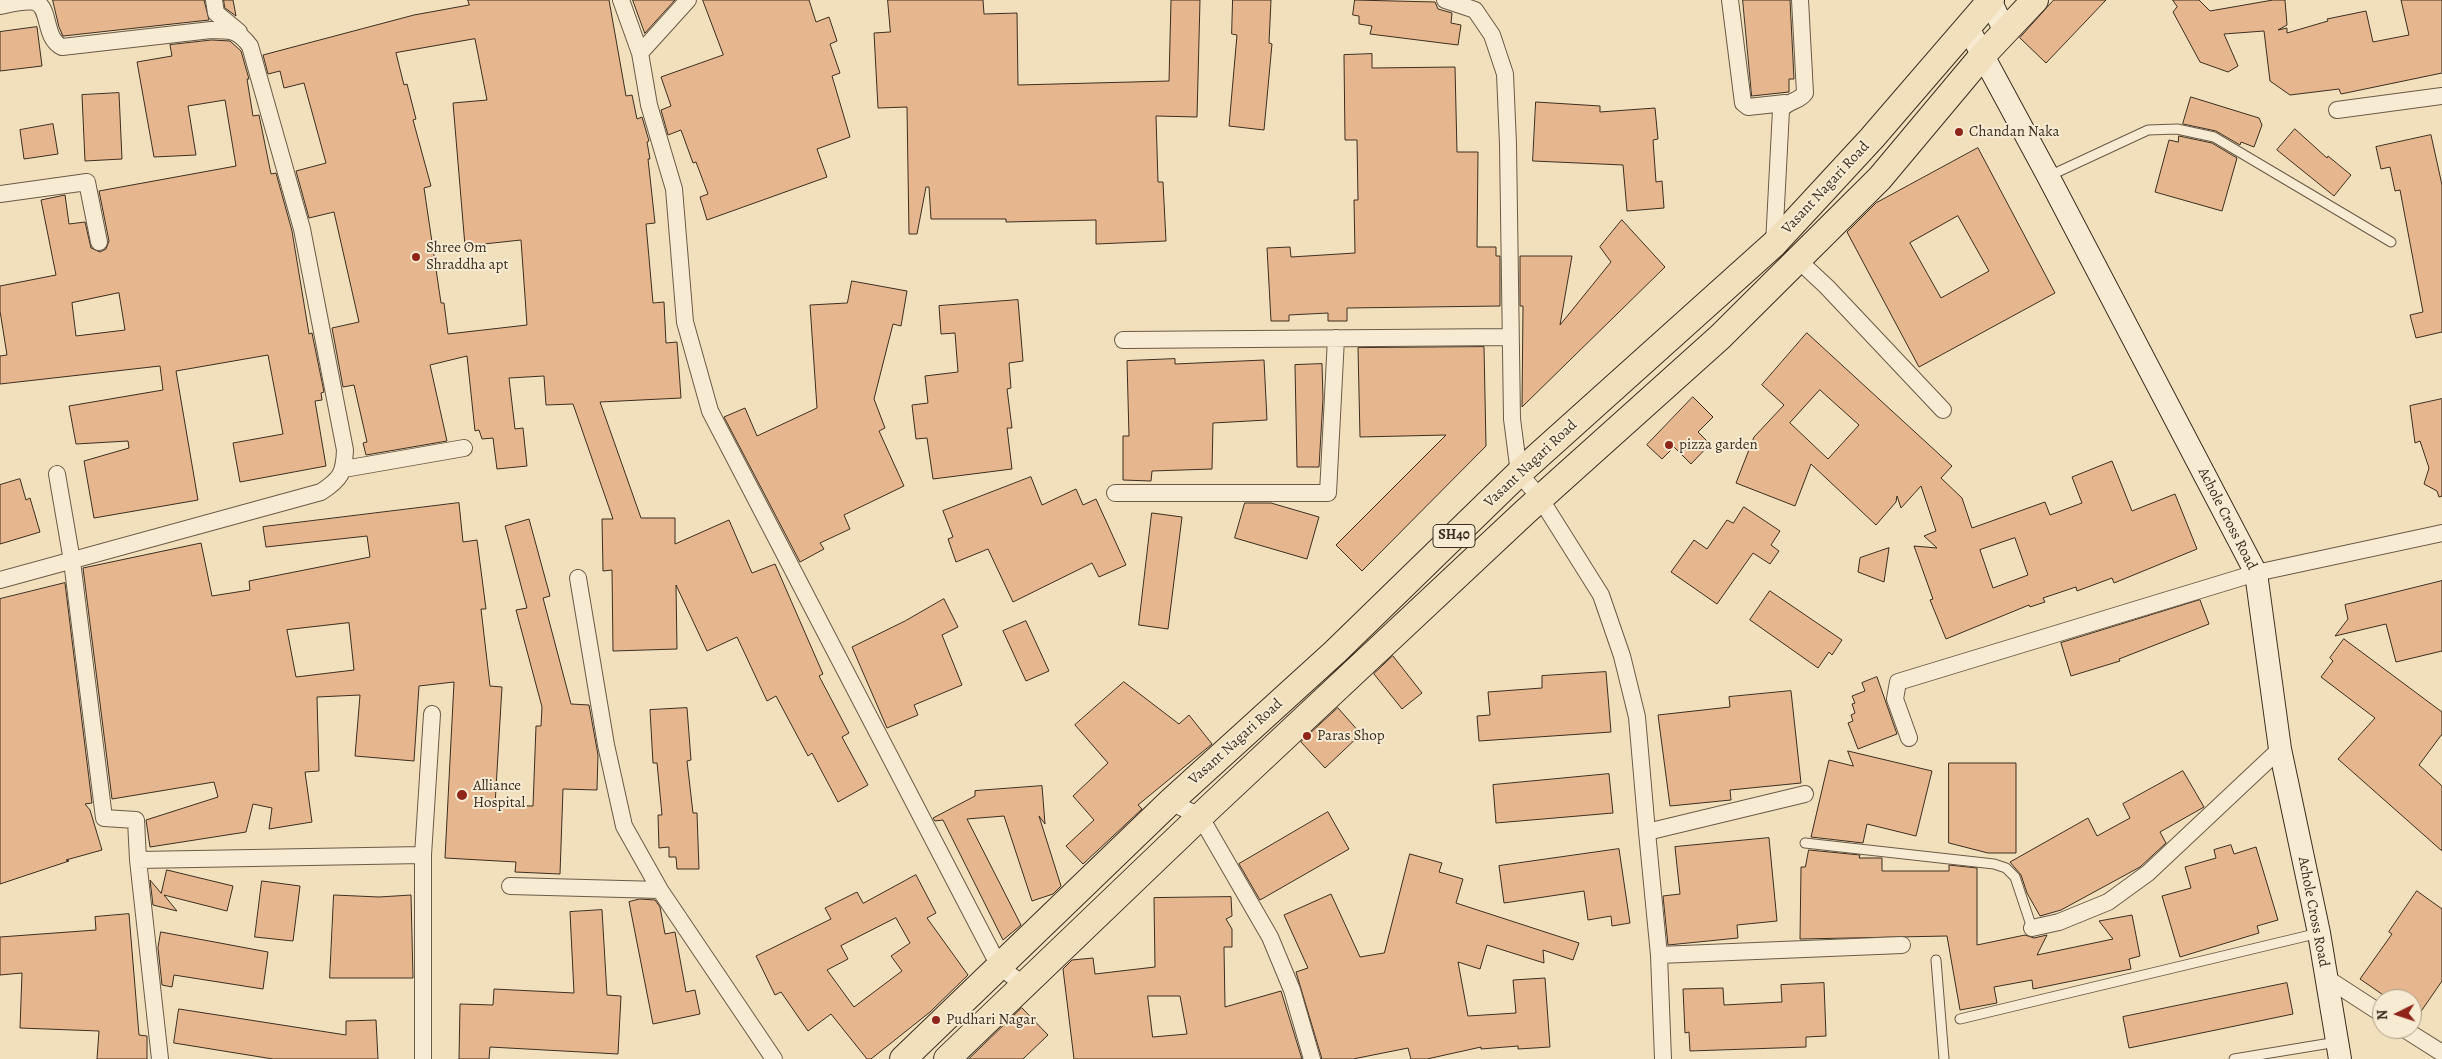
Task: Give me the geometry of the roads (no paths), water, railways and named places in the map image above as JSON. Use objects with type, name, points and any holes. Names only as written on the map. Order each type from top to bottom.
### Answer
[{"type":"main road","name":"Vasant Nagari Road","points":[[903,1059],[1170,802],[1335,652],[1519,473],[1774,244],[1872,138],[1990,0]]},
{"type":"main road","name":"Vasant Nagari Road","points":[[947,1059],[1200,816],[1540,498],[1720,337],[1880,178],[1983,55],[2035,0]]},
{"type":"street","points":[[0,580],[321,492],[336,482],[344,469],[345,450],[302,229],[250,46],[242,35],[216,13],[214,0]]},
{"type":"street","points":[[620,0],[640,53],[650,105],[674,189],[685,322],[710,411],[999,966],[1025,986]]},
{"type":"street","points":[[640,53],[688,0]]},
{"type":"street","points":[[1445,0],[1475,10],[1492,35],[1505,74],[1508,144],[1509,337],[1512,419],[1519,473],[1540,498],[1601,595],[1622,656],[1637,718],[1659,954],[1663,1059]]},
{"type":"street","points":[[1730,0],[1743,103],[1748,107],[1786,104],[1801,98],[1805,93],[1800,0]]},
{"type":"street","points":[[1990,0],[2005,32]]},
{"type":"street","points":[[0,6],[25,1],[35,2],[40,5],[51,37],[56,44],[62,47],[211,30],[227,30],[242,35]]},
{"type":"street","name":"Achole Cross Road","points":[[1968,28],[2048,176],[2256,573],[2280,749],[2319,933],[2338,1050]]},
{"type":"street","points":[[2337,110],[2442,96]]},
{"type":"street","points":[[1774,244],[1781,110],[1786,104]]},
{"type":"street","points":[[0,194],[86,182],[99,242]]},
{"type":"street","points":[[1797,259],[1827,287],[1943,410]]},
{"type":"street","points":[[1124,340],[1509,337]]},
{"type":"street","points":[[1115,493],[1328,494],[1336,338]]},
{"type":"street","points":[[344,469],[464,448]]},
{"type":"street","points":[[57,474],[72,561],[104,818],[136,820],[138,860],[160,1059]]},
{"type":"street","points":[[1909,738],[1895,699],[1898,682],[2256,573],[2442,533]]},
{"type":"street","points":[[578,578],[606,745],[624,826],[660,890],[774,1059]]},
{"type":"street","points":[[423,1059],[423,855],[432,714]]},
{"type":"street","points":[[2032,928],[2059,922],[2108,902],[2148,873],[2280,749]]},
{"type":"street","points":[[1647,832],[1805,794]]},
{"type":"street","points":[[1170,802],[1200,816],[1270,937],[1292,990],[1312,1059]]},
{"type":"street","points":[[138,860],[423,855]]},
{"type":"street","points":[[510,886],[660,890]]},
{"type":"street","points":[[1659,954],[1902,945]]},
{"type":"street","points":[[2325,977],[2372,1008]]},
{"type":"street","points":[[2420,1039],[2442,1053]]},
{"type":"lane","points":[[2048,176],[2148,130],[2177,129],[2196,132],[2214,137],[2391,242]]},
{"type":"lane","points":[[1805,843],[1994,864],[2006,868],[2015,876],[2032,928]]},
{"type":"lane","points":[[1960,1019],[2319,933]]},
{"type":"lane","points":[[1936,960],[1944,1059]]},
{"type":"lane","points":[[2234,1059],[2338,1050]]},
{"type":"place","name":"Chandan Naka","points":[[1959,132]]},
{"type":"place","name":"Shree Om Shraddha apt","points":[[416,257]]},
{"type":"place","name":"pizza garden","points":[[1669,445]]},
{"type":"place","name":"Paras Shop","points":[[1307,736]]},
{"type":"place","name":"Alliance Hospital","points":[[462,795]]},
{"type":"place","name":"Pudhari Nagar","points":[[936,1020]]}]
